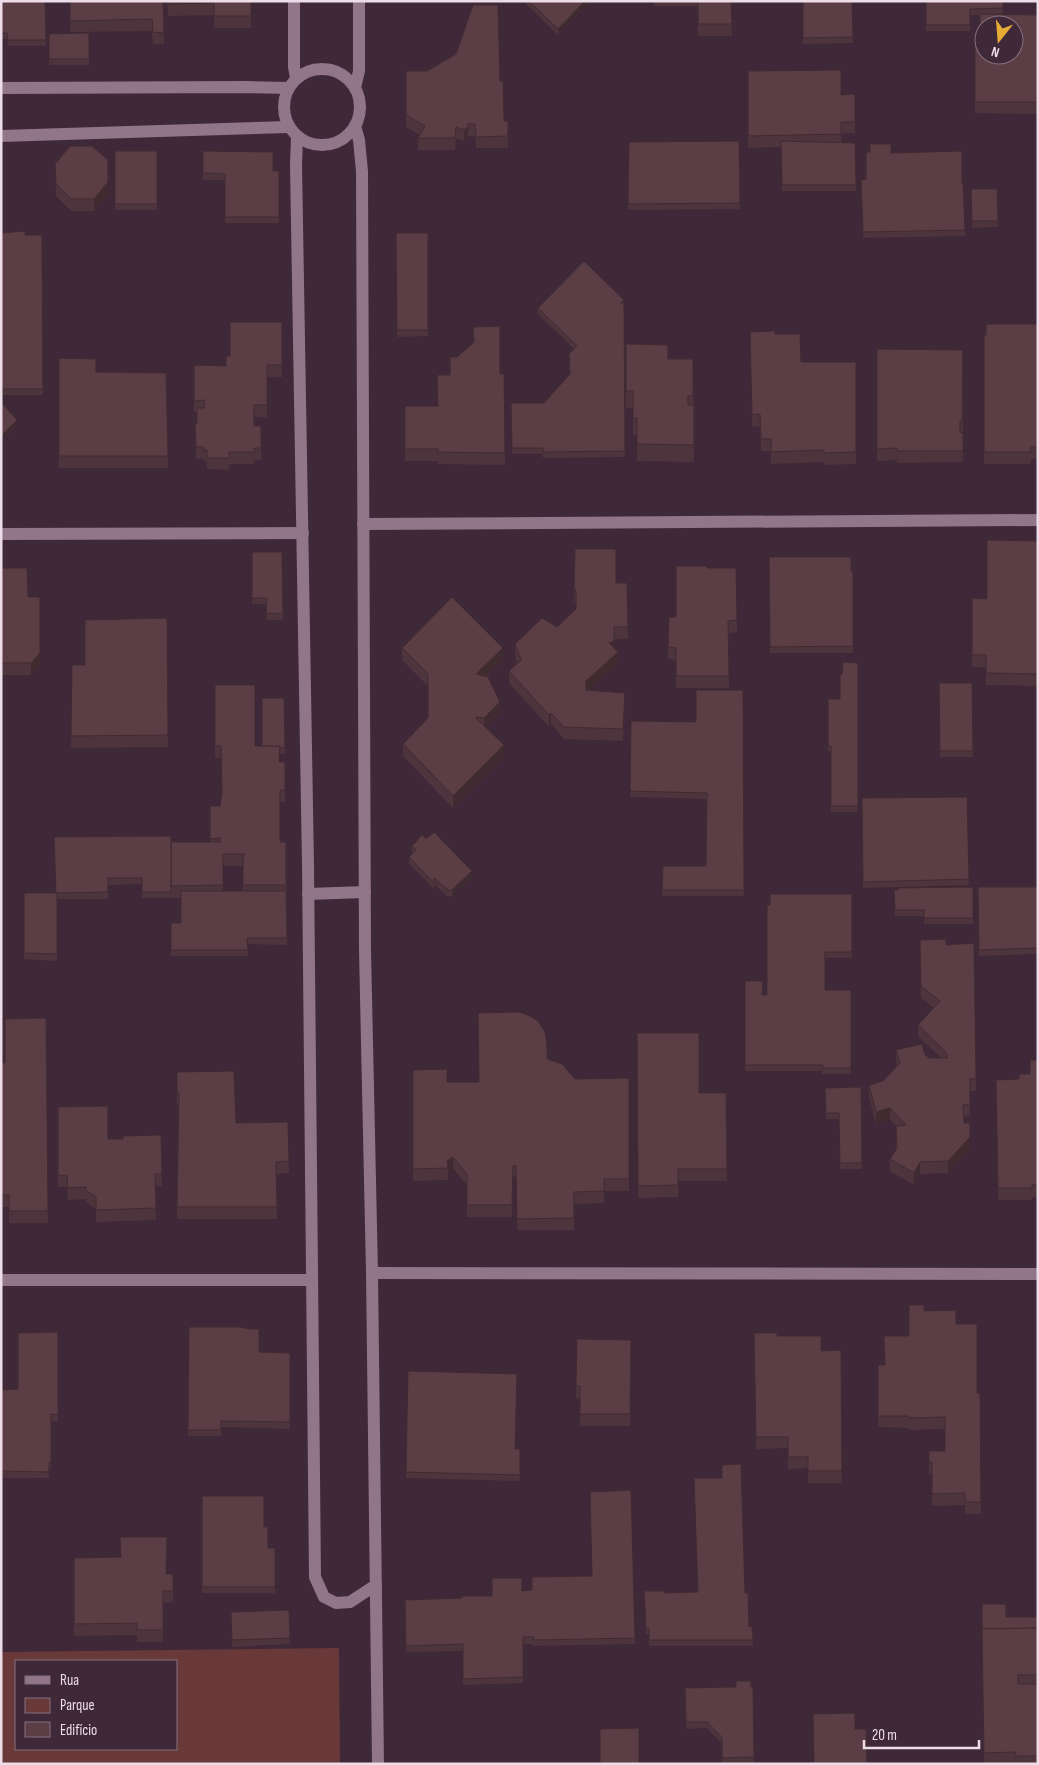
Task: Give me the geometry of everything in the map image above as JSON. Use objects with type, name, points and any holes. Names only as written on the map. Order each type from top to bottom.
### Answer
[{"type":"street","points":[[294,1],[294,67],[292,83],[284,101],[284,114],[293,132],[297,175],[308,894],[315,1578],[324,1597],[336,1603],[350,1602],[376,1585]]},
{"type":"street","points":[[355,88],[359,71],[359,1]]},
{"type":"street","points":[[1,88],[246,87],[292,83],[308,71],[321,69],[334,71],[346,78],[355,88],[359,100],[360,114],[356,126],[347,136],[335,143],[322,146],[309,143],[293,132],[1,136]]},
{"type":"street","points":[[356,126],[360,140],[362,171],[365,892],[378,1764]]},
{"type":"street","points":[[362,524],[1038,520]]},
{"type":"street","points":[[1,534],[303,533]]},
{"type":"street","points":[[308,894],[365,892]]},
{"type":"street","points":[[372,1273],[1038,1274]]},
{"type":"street","points":[[1,1280],[312,1280]]},
{"type":"green space","points":[[339,1648],[340,1764],[1,1764],[1,1652]]},
{"type":"building","points":[[1,1],[45,1],[46,40],[8,40],[7,33],[1,33]]},
{"type":"building","points":[[70,1],[163,1],[164,33],[153,32],[152,19],[70,21]]},
{"type":"building","points":[[168,1],[251,1],[251,16],[214,16],[214,3],[168,4]]},
{"type":"building","points":[[529,1],[585,1],[558,29]]},
{"type":"building","points":[[698,1],[731,1],[732,24],[698,24]]},
{"type":"building","points":[[803,1],[852,1],[853,37],[803,38]]},
{"type":"building","points":[[926,1],[1003,1],[1003,8],[970,9],[970,25],[926,25]]},
{"type":"building","points":[[473,5],[498,5],[500,81],[503,81],[504,121],[508,121],[508,136],[476,137],[475,124],[468,124],[468,127],[464,130],[456,127],[455,138],[418,138],[425,126],[406,115],[406,71],[427,71],[456,54]]},
{"type":"building","points":[[980,14],[1038,15],[1038,102],[975,102],[975,65],[1024,65],[1024,15]]},
{"type":"building","points":[[89,33],[89,59],[49,59],[49,34]]},
{"type":"building","points":[[841,70],[841,95],[855,94],[855,122],[841,122],[841,134],[748,136],[748,71]]},
{"type":"building","points":[[739,141],[740,203],[628,204],[629,142]]},
{"type":"building","points":[[781,141],[855,143],[856,185],[782,185]]},
{"type":"building","points":[[870,144],[891,144],[891,153],[962,151],[965,230],[863,232],[861,180],[866,179],[866,152],[870,152]]},
{"type":"building","points":[[70,146],[92,146],[108,160],[108,182],[94,199],[71,199],[56,184],[55,164]]},
{"type":"building","points":[[115,151],[157,151],[157,204],[115,204]]},
{"type":"building","points":[[203,151],[273,152],[273,171],[279,171],[279,217],[225,217],[225,174],[203,173]]},
{"type":"building","points":[[971,189],[997,189],[998,221],[972,221]]},
{"type":"building","points":[[25,231],[25,235],[42,235],[43,389],[2,389],[3,404],[17,420],[1,436],[1,233]]},
{"type":"building","points":[[396,233],[428,233],[428,330],[397,330]]},
{"type":"building","points":[[584,261],[624,300],[621,303],[624,303],[625,451],[543,452],[543,448],[512,448],[511,403],[544,403],[570,374],[569,354],[577,346],[538,308]]},
{"type":"building","points":[[230,322],[282,322],[282,365],[267,365],[267,405],[254,405],[254,426],[261,426],[261,448],[254,448],[254,452],[229,452],[229,458],[207,458],[207,450],[204,450],[204,447],[196,447],[195,423],[197,423],[197,408],[204,408],[205,400],[194,401],[194,365],[226,366],[226,356],[230,356]]},
{"type":"building","points":[[986,324],[1038,324],[1038,447],[1031,447],[1031,452],[984,452],[984,335],[986,335]]},
{"type":"building","points":[[500,326],[500,374],[504,374],[505,453],[438,452],[438,449],[405,449],[405,406],[438,406],[437,375],[450,375],[450,357],[457,357],[474,342],[473,327]]},
{"type":"building","points":[[775,331],[775,334],[800,334],[801,362],[856,362],[856,452],[824,453],[824,450],[771,452],[771,439],[761,439],[760,414],[752,415],[750,332]]},
{"type":"building","points":[[626,344],[668,345],[668,359],[693,359],[693,395],[688,396],[688,405],[694,405],[694,445],[637,444],[637,418],[633,418],[633,391],[626,391]]},
{"type":"building","points":[[877,349],[963,350],[962,421],[960,421],[960,432],[963,433],[963,451],[897,451],[897,448],[877,449]]},
{"type":"building","points":[[59,358],[96,359],[96,372],[166,373],[168,456],[59,456]]},
{"type":"building","points":[[987,540],[1038,541],[1038,674],[986,673],[986,655],[972,655],[972,598],[987,599]]},
{"type":"building","points":[[575,549],[616,549],[616,583],[627,583],[628,627],[614,627],[614,641],[609,643],[618,652],[586,681],[586,690],[625,693],[623,729],[564,727],[551,713],[549,715],[509,671],[521,660],[515,644],[542,618],[557,627],[576,609],[576,590],[574,590]]},
{"type":"building","points":[[252,552],[282,552],[283,614],[266,613],[267,598],[252,598]]},
{"type":"building","points":[[769,557],[851,557],[851,571],[853,571],[853,646],[770,647]]},
{"type":"building","points":[[676,566],[736,568],[737,620],[728,621],[729,676],[676,676],[676,648],[668,647],[669,617],[676,617]]},
{"type":"building","points":[[1,568],[27,568],[28,597],[40,597],[40,653],[31,663],[1,663]]},
{"type":"building","points":[[452,597],[503,648],[476,674],[488,677],[500,702],[484,718],[475,717],[504,745],[453,796],[403,744],[428,718],[428,674],[402,648]]},
{"type":"building","points":[[167,618],[168,735],[71,736],[72,665],[85,665],[85,620]]},
{"type":"building","points":[[843,662],[858,663],[858,806],[831,806],[831,746],[828,745],[828,699],[840,699],[840,675],[842,675]]},
{"type":"building","points":[[939,683],[972,683],[973,751],[940,751]]},
{"type":"building","points":[[215,685],[255,685],[255,746],[280,746],[279,762],[285,762],[285,790],[280,790],[280,842],[286,842],[286,885],[243,885],[243,857],[245,854],[223,854],[223,885],[171,886],[171,842],[220,842],[220,838],[210,839],[210,806],[220,806],[222,794],[221,746],[215,746]]},
{"type":"building","points":[[696,690],[743,690],[744,890],[662,890],[663,866],[706,866],[707,793],[630,791],[631,721],[696,722]]},
{"type":"building","points":[[262,698],[284,698],[285,747],[262,746]]},
{"type":"building","points":[[967,797],[969,879],[863,882],[862,798]]},
{"type":"building","points":[[434,832],[472,871],[452,890],[448,890],[434,878],[434,883],[409,857],[416,850],[412,846],[422,835],[426,839]]},
{"type":"building","points":[[171,836],[171,892],[142,892],[142,878],[108,878],[108,892],[56,893],[54,837]]},
{"type":"building","points":[[973,887],[973,918],[924,918],[924,910],[895,910],[894,890],[898,890],[898,888]]},
{"type":"building","points":[[978,887],[1038,887],[1038,948],[979,950]]},
{"type":"building","points":[[181,891],[286,891],[287,938],[247,938],[248,950],[171,950],[171,923],[181,923]]},
{"type":"building","points":[[24,893],[57,893],[57,954],[24,953]]},
{"type":"building","points":[[770,894],[852,894],[852,952],[825,952],[825,990],[851,990],[851,1068],[822,1068],[823,1065],[745,1065],[745,981],[763,981],[762,995],[767,995],[767,905],[770,905]]},
{"type":"building","points":[[946,939],[946,945],[974,943],[976,1079],[970,1079],[970,1104],[963,1105],[964,1123],[970,1123],[970,1137],[948,1161],[920,1162],[914,1173],[890,1159],[897,1148],[896,1126],[906,1125],[890,1108],[876,1112],[869,1085],[883,1081],[900,1063],[896,1050],[922,1044],[925,1055],[930,1058],[948,1058],[946,1052],[918,1025],[940,1001],[921,986],[920,940]]},
{"type":"building","points":[[519,1012],[538,1021],[545,1032],[547,1059],[562,1064],[575,1079],[629,1078],[629,1179],[604,1179],[604,1191],[574,1192],[574,1218],[517,1219],[516,1165],[513,1166],[512,1205],[467,1205],[467,1174],[453,1157],[447,1161],[448,1168],[413,1169],[413,1070],[447,1069],[447,1082],[479,1082],[478,1013]]},
{"type":"building","points":[[46,1018],[48,1211],[9,1211],[9,1195],[1,1195],[1,1063],[5,1063],[5,1019]]},
{"type":"building","points":[[637,1033],[699,1033],[699,1093],[726,1093],[727,1169],[678,1169],[678,1185],[638,1186]]},
{"type":"building","points":[[1030,1060],[1038,1060],[1038,1185],[1032,1185],[1032,1188],[998,1188],[996,1080],[1019,1079],[1019,1074],[1030,1074]]},
{"type":"building","points":[[234,1071],[236,1123],[288,1122],[289,1161],[276,1162],[277,1207],[177,1207],[179,1093],[177,1093],[177,1072]]},
{"type":"building","points":[[861,1087],[862,1163],[840,1163],[839,1113],[826,1113],[825,1088]]},
{"type":"building","points":[[108,1106],[108,1139],[123,1139],[123,1136],[161,1135],[162,1174],[155,1174],[156,1208],[96,1210],[96,1197],[86,1190],[86,1187],[68,1188],[67,1176],[58,1175],[58,1107]]},
{"type":"building","points":[[909,1305],[924,1305],[924,1311],[956,1310],[956,1324],[977,1324],[977,1393],[980,1393],[981,1502],[965,1502],[965,1493],[932,1494],[932,1462],[929,1462],[929,1451],[945,1451],[945,1417],[909,1418],[909,1416],[878,1416],[878,1365],[885,1365],[884,1336],[909,1336]]},
{"type":"building","points":[[189,1327],[259,1329],[259,1352],[290,1353],[290,1422],[221,1421],[221,1430],[188,1430]]},
{"type":"building","points":[[58,1332],[58,1415],[51,1414],[51,1463],[49,1463],[49,1472],[1,1471],[1,1390],[18,1389],[18,1333]]},
{"type":"building","points":[[754,1333],[777,1333],[777,1336],[821,1336],[821,1351],[841,1350],[842,1471],[808,1471],[808,1457],[788,1457],[788,1437],[756,1437]]},
{"type":"building","points":[[577,1339],[631,1340],[630,1414],[580,1414],[580,1386],[576,1386]]},
{"type":"building","points":[[408,1371],[517,1374],[515,1449],[520,1449],[520,1475],[406,1472]]},
{"type":"building","points":[[741,1464],[745,1593],[748,1593],[749,1627],[752,1626],[753,1640],[649,1640],[649,1628],[646,1628],[644,1591],[665,1591],[665,1593],[698,1592],[694,1478],[722,1478],[722,1465]]},
{"type":"building","points":[[631,1490],[635,1638],[533,1640],[534,1637],[523,1637],[523,1677],[463,1679],[463,1644],[406,1646],[405,1600],[492,1596],[492,1578],[522,1578],[522,1591],[532,1590],[532,1577],[592,1576],[590,1492]]},
{"type":"building","points":[[202,1496],[264,1496],[264,1527],[268,1527],[268,1548],[275,1548],[275,1587],[202,1587]]},
{"type":"building","points":[[120,1537],[167,1537],[166,1574],[173,1574],[173,1591],[163,1591],[163,1630],[137,1630],[137,1623],[74,1624],[74,1558],[121,1557]]},
{"type":"building","points":[[982,1604],[1006,1604],[1006,1617],[1038,1617],[1038,1628],[982,1629]]},
{"type":"building","points":[[289,1610],[290,1638],[232,1640],[231,1612]]},
{"type":"building","points":[[1038,1628],[1038,1675],[1018,1675],[1018,1684],[1038,1684],[1038,1756],[1016,1756],[1015,1752],[984,1753],[982,1629]]},
{"type":"building","points":[[736,1681],[751,1681],[751,1687],[753,1687],[754,1757],[722,1758],[722,1737],[707,1722],[686,1722],[685,1688],[736,1687]]},
{"type":"building","points":[[855,1713],[855,1729],[866,1729],[867,1764],[814,1764],[813,1714]]},
{"type":"building","points":[[639,1728],[639,1764],[600,1764],[600,1729]]}]
